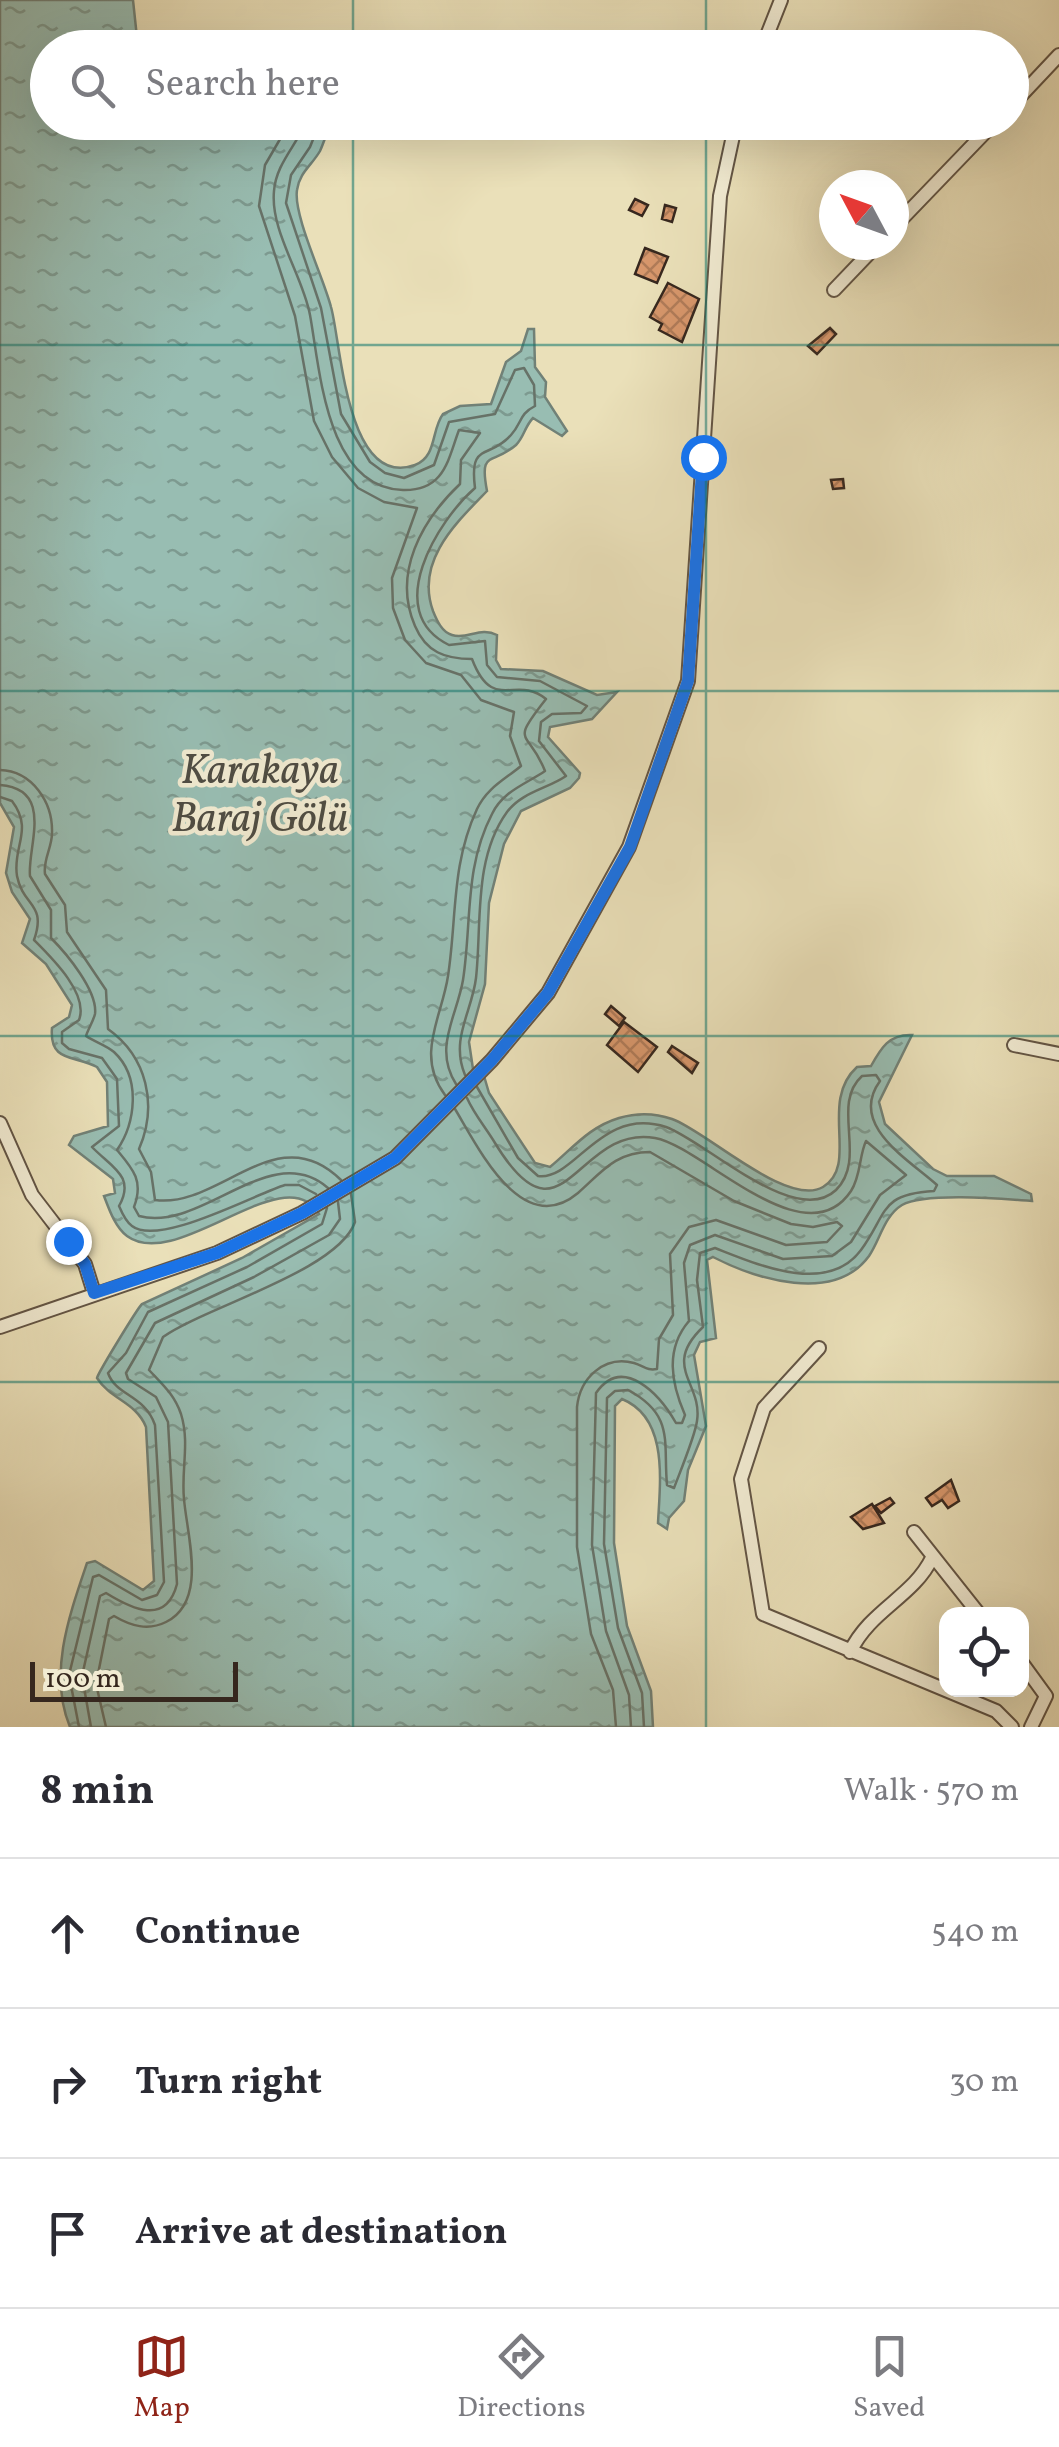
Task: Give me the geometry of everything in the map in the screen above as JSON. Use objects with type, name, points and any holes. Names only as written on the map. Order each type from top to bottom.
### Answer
[{"type":"street","points":[[769,30],[781,0]]},
{"type":"street","points":[[1029,87],[1059,56]]},
{"type":"street","points":[[0,1326],[217,1253],[302,1213],[395,1158],[492,1060],[548,993],[630,847],[688,681],[720,196],[732,140]]},
{"type":"street","points":[[909,211],[977,140]]},
{"type":"street","points":[[834,290],[863,260]]},
{"type":"street","points":[[1014,1045],[1059,1054]]},
{"type":"street","points":[[0,1123],[32,1194],[85,1264],[94,1293]]},
{"type":"street","points":[[819,1348],[764,1408],[742,1479],[763,1614],[996,1711],[1012,1727]]},
{"type":"street","points":[[914,1532],[973,1607]]},
{"type":"street","points":[[850,1652],[862,1628],[925,1573],[932,1558]]},
{"type":"street","points":[[1029,1673],[1046,1696],[1032,1727]]},
{"type":"water","name":"Karakaya Baraj Gölü","points":[[0,0],[133,0],[136,30],[30,30],[30,140],[324,140],[300,179],[297,201],[331,307],[351,408],[374,456],[392,467],[422,461],[443,414],[460,406],[491,404],[506,362],[521,351],[528,329],[534,329],[535,367],[546,382],[545,397],[567,431],[562,436],[533,418],[516,445],[489,460],[485,469],[487,491],[442,544],[429,576],[429,593],[436,619],[448,634],[497,635],[496,660],[501,669],[543,671],[597,695],[617,692],[592,719],[550,727],[548,737],[580,773],[579,778],[570,788],[521,811],[504,844],[489,903],[485,984],[469,1042],[473,1069],[484,1076],[489,1093],[535,1163],[550,1167],[608,1122],[632,1115],[652,1115],[686,1126],[789,1187],[808,1191],[823,1187],[838,1164],[840,1097],[846,1081],[857,1067],[871,1066],[892,1040],[912,1035],[879,1102],[885,1124],[933,1169],[947,1176],[994,1176],[1031,1194],[1032,1201],[946,1197],[902,1205],[887,1222],[869,1256],[854,1271],[836,1280],[794,1283],[751,1273],[713,1257],[707,1260],[716,1338],[700,1342],[694,1355],[706,1426],[688,1470],[684,1501],[669,1518],[667,1529],[658,1523],[660,1471],[655,1436],[637,1408],[622,1399],[615,1406],[614,1543],[627,1626],[651,1691],[653,1727],[70,1727],[64,1707],[61,1666],[68,1624],[87,1563],[95,1561],[143,1590],[154,1581],[146,1427],[136,1412],[97,1378],[142,1304],[242,1258],[319,1214],[303,1200],[282,1198],[173,1240],[148,1243],[127,1236],[119,1228],[104,1196],[115,1193],[113,1179],[69,1145],[74,1136],[108,1126],[107,1082],[97,1067],[65,1056],[55,1047],[52,1028],[69,1017],[72,1005],[46,964],[22,943],[30,919],[12,892],[6,873],[14,827],[0,803]]},
{"type":"building","points":[[635,199],[648,205],[642,216],[629,210]]},
{"type":"building","points":[[665,205],[676,208],[672,222],[662,219]]},
{"type":"building","points":[[645,248],[668,257],[657,283],[635,274]]},
{"type":"building","points":[[668,283],[699,299],[682,342],[659,330],[662,324],[650,317]]},
{"type":"building","points":[[830,328],[836,334],[817,354],[808,346]]},
{"type":"building","points":[[843,479],[844,488],[833,489],[831,480]]},
{"type":"building","points":[[611,1006],[625,1018],[619,1026],[605,1014]]},
{"type":"building","points":[[624,1022],[657,1047],[638,1072],[607,1045]]},
{"type":"building","points":[[672,1046],[698,1063],[692,1073],[668,1052]]},
{"type":"building","points":[[951,1480],[959,1501],[948,1508],[942,1500],[932,1506],[926,1498]]},
{"type":"building","points":[[890,1498],[894,1503],[881,1513],[875,1506]]},
{"type":"building","points":[[872,1504],[884,1523],[863,1529],[851,1517]]},
{"type":"route","points":[[68,1241],[85,1264],[94,1293],[217,1253],[302,1213],[395,1158],[492,1060],[548,993],[630,847],[688,681],[703,457]]}]
